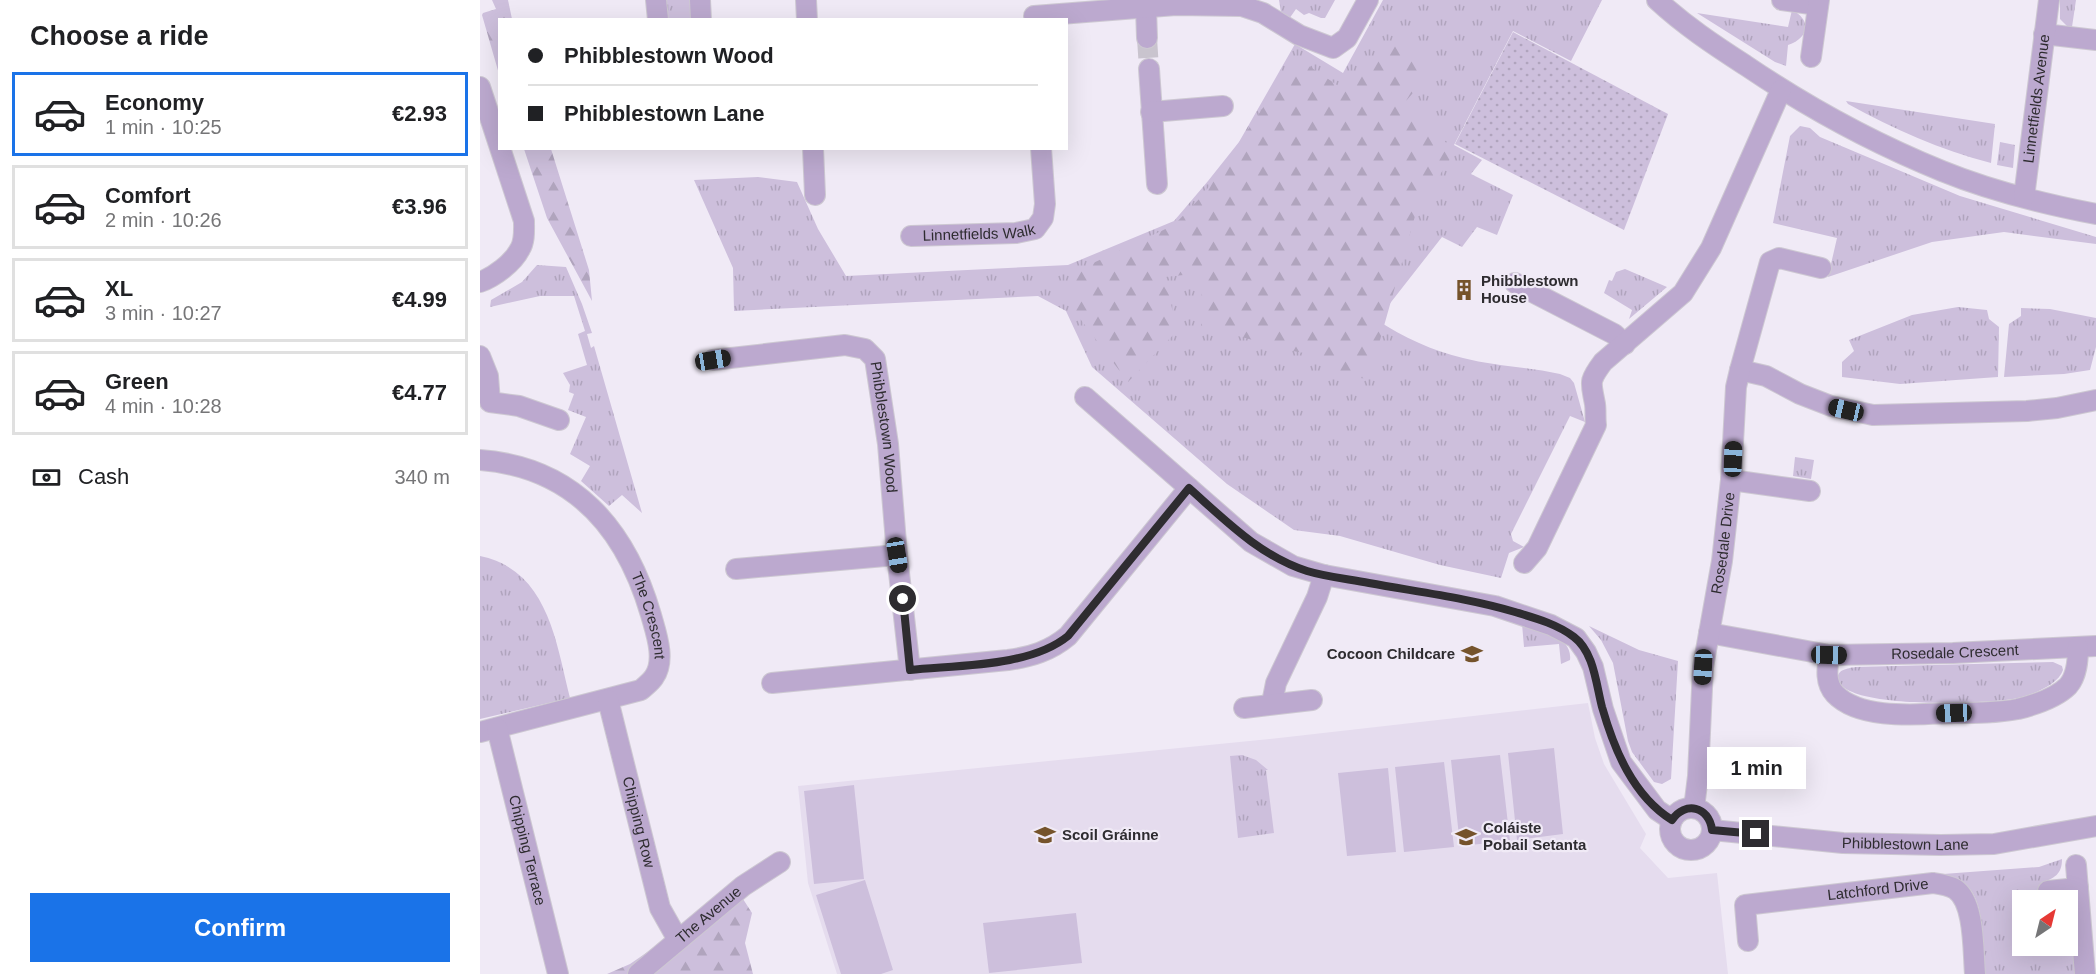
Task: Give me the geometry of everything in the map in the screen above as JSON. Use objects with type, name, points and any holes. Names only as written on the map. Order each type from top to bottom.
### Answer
[{"type":"street","points":[[656,0],[658,18]]},
{"type":"street","points":[[700,0],[701,18]]},
{"type":"street","points":[[806,0],[807,18]]},
{"type":"street","points":[[1033,12],[1210,4],[1265,7],[1299,35],[1333,48],[1341,44],[1353,29],[1368,0]]},
{"type":"street","points":[[1657,0],[1695,32],[1781,90],[1853,130],[1942,171],[1983,186],[2096,214]]},
{"type":"street","points":[[1782,0],[1818,2],[1811,57]]},
{"type":"street","name":"Linnetfields Avenue","points":[[2024,197],[2049,0]]},
{"type":"street","points":[[1146,8],[1147,38]]},
{"type":"street","points":[[2044,34],[2096,40]]},
{"type":"street","points":[[1149,69],[1157,184]]},
{"type":"street","points":[[480,87],[498,142]]},
{"type":"street","points":[[1524,563],[1537,548],[1596,425],[1595,405],[1590,387],[1594,374],[1603,363],[1683,293],[1693,279],[1711,248],[1781,90]]},
{"type":"street","points":[[1151,112],[1222,106]]},
{"type":"street","points":[[480,282],[490,278],[509,261],[520,249],[524,237],[524,221],[501,150]]},
{"type":"street","points":[[813,150],[815,195]]},
{"type":"street","name":"Linnetfields Walk","points":[[911,236],[1016,233],[1035,229],[1043,218],[1045,204],[1041,150]]},
{"type":"street","name":"Rosedale Drive","points":[[1694,808],[1698,779],[1703,667],[1722,561],[1731,480],[1736,387],[1770,262],[1779,258],[1821,268]]},
{"type":"street","points":[[1515,283],[1614,334],[1625,344]]},
{"type":"street","name":"Phibblestown Wood","points":[[713,360],[845,345],[855,345],[871,353],[877,365],[888,444],[910,670]]},
{"type":"street","points":[[480,356],[488,376],[485,403],[519,406],[559,420]]},
{"type":"street","points":[[1740,370],[1766,376],[1800,394],[1831,406],[1873,415],[2027,411],[2096,400]]},
{"type":"street","points":[[1084,397],[1251,542],[1293,566],[1324,575],[1495,606],[1551,625],[1576,638],[1593,667],[1603,709],[1621,762],[1656,810],[1672,820]]},
{"type":"street","name":"The Crescent","points":[[480,459],[510,464],[536,472],[564,486],[586,502],[602,518],[618,537],[631,560],[645,594],[658,640],[659,662],[655,677],[641,690],[489,730]]},
{"type":"street","points":[[1731,480],[1810,491]]},
{"type":"street","points":[[772,682],[910,670],[1027,657],[1045,652],[1059,644],[1076,628],[1189,488]]},
{"type":"street","points":[[736,569],[897,555]]},
{"type":"street","points":[[1274,704],[1276,682],[1317,597],[1324,575]]},
{"type":"street","name":"Rosedale Crescent","points":[[1709,633],[1829,655],[1953,653],[2087,647],[2069,685],[2050,698],[1999,712],[1908,715],[1876,712],[1851,705],[1835,694],[1828,683],[1829,655]]},
{"type":"street","name":"Chipping Row","points":[[608,700],[660,908],[678,940]]},
{"type":"street","points":[[1244,708],[1312,700]]},
{"type":"street","name":"Chipping Terrace","points":[[489,730],[558,974]]},
{"type":"street","points":[[1694,808],[1705,813],[1709,818],[1712,830],[1710,837],[1701,847],[1688,849],[1681,847],[1672,838],[1670,832],[1672,820],[1681,810],[1694,808]]},
{"type":"street","name":"Phibblestown Lane","points":[[1712,830],[1842,843],[1941,845],[1994,844],[2096,826]]},
{"type":"street","name":"The Avenue","points":[[638,974],[743,886],[780,862]]},
{"type":"street","points":[[2076,865],[2085,974]]},
{"type":"street","name":"Latchford Drive","points":[[1748,941],[1745,905],[1933,883],[1955,889],[1967,904],[1975,974]]},
{"type":"street","points":[[2058,890],[2078,888]]},
{"type":"shaded area","points":[[1588,703],[1595,738],[1604,764],[1646,834],[1640,848],[1668,878],[1717,873],[1728,974],[837,974],[808,883],[798,786],[1279,738]]},
{"type":"green space","points":[[492,0],[508,0],[512,18],[498,18],[498,71],[482,15],[496,9]]},
{"type":"green space","points":[[665,0],[691,0],[693,18],[666,18]]},
{"type":"green space","points":[[1279,0],[1335,0],[1325,18],[1309,13],[1304,15],[1296,9],[1289,19],[1281,12]]},
{"type":"green space","points":[[1383,0],[1602,0],[1571,61],[1513,31],[1454,145],[1482,160],[1471,174],[1513,195],[1497,235],[1477,227],[1462,247],[1442,237],[1377,320],[1408,338],[1441,352],[1475,361],[1560,374],[1570,378],[1574,383],[1585,422],[1570,416],[1511,534],[1513,541],[1524,547],[1509,553],[1501,578],[1440,565],[1340,536],[1294,530],[1227,484],[1092,367],[1066,311],[1038,296],[734,311],[733,268],[694,180],[758,177],[797,182],[818,229],[846,276],[1068,265],[1174,221],[1239,142],[1295,44],[1343,73]]},
{"type":"green space","points":[[2060,0],[2076,0],[2072,27],[2067,26],[2060,19]]},
{"type":"green space","points":[[1792,10],[1803,19],[1805,29],[1800,38],[1788,45],[1786,66],[1775,62],[1697,13],[1788,27]]},
{"type":"green space","points":[[1513,32],[1668,114],[1624,230],[1455,144]]},
{"type":"green space","points":[[1395,38],[1436,66],[1406,101],[1455,152],[1417,209],[1369,379],[1335,375],[1327,357],[1293,351],[1201,326],[1202,273],[1165,277],[1177,331],[1128,382],[1075,312],[1074,272],[1174,225],[1203,195],[1297,58],[1340,87]]},
{"type":"green space","points":[[1846,101],[1995,124],[1991,163],[1918,138],[1865,113]]},
{"type":"green space","points":[[1800,126],[1810,128],[1820,137],[1960,196],[2096,237],[2096,244],[2004,232],[1932,242],[1828,277],[1837,238],[1773,223],[1790,136]]},
{"type":"green space","points":[[2000,142],[2015,145],[2013,168],[1997,165]]},
{"type":"green space","points":[[524,150],[551,150],[589,270],[592,301],[547,218]]},
{"type":"green space","points":[[537,265],[566,267],[582,304],[592,333],[587,334],[591,348],[594,346],[642,513],[622,495],[609,506],[581,481],[590,466],[570,454],[586,417],[568,410],[574,394],[569,392],[570,385],[563,373],[587,365],[578,334],[585,331],[574,296],[540,296],[490,307],[491,300],[522,282]]},
{"type":"green space","points":[[1625,269],[1667,287],[1629,319],[1632,310],[1604,293],[1609,280],[1612,281],[1616,272]]},
{"type":"green space","points":[[1958,307],[1987,310],[1989,319],[1999,327],[1998,377],[1900,384],[1842,377],[1842,362],[1854,351],[1849,340],[1912,315]]},
{"type":"green space","points":[[2021,308],[2050,309],[2096,318],[2096,347],[2090,370],[2064,374],[2004,377],[2009,324],[2021,316]]},
{"type":"green space","points":[[1795,457],[1814,460],[1811,479],[1793,476]]},
{"type":"green space","points":[[480,556],[503,564],[521,576],[535,592],[553,632],[570,698],[480,719]]},
{"type":"green space","points":[[1522,624],[1561,640],[1570,652],[1570,660],[1561,664],[1559,644],[1524,647]]},
{"type":"green space","points":[[1589,626],[1639,650],[1678,661],[1671,779],[1662,784],[1654,782],[1632,752],[1613,663],[1601,640]]},
{"type":"green space","points":[[2053,662],[2062,666],[2063,670],[2055,681],[2027,695],[1999,701],[1948,703],[1887,700],[1862,695],[1845,688],[1838,677],[1842,671],[1856,667]]},
{"type":"green space","points":[[1554,748],[1563,834],[1517,840],[1508,753]]},
{"type":"green space","points":[[1242,755],[1256,760],[1268,770],[1266,770],[1274,833],[1238,838],[1230,756]]},
{"type":"green space","points":[[1500,755],[1510,841],[1460,846],[1451,760]]},
{"type":"green space","points":[[1444,762],[1454,847],[1404,852],[1395,767]]},
{"type":"green space","points":[[1388,768],[1396,852],[1347,856],[1338,773]]},
{"type":"green space","points":[[854,785],[864,879],[814,884],[804,791]]},
{"type":"green space","points":[[2062,859],[2061,869],[2056,875],[2041,883],[2041,890],[2012,890],[2012,956],[2074,956],[2075,974],[1985,974],[1982,928],[1974,895],[1968,887],[1943,874],[2039,867]]},
{"type":"green space","points":[[865,880],[893,970],[881,974],[841,974],[816,895]]},
{"type":"green space","points":[[743,899],[752,913],[745,943],[753,974],[607,974],[630,964],[662,942]]},
{"type":"green space","points":[[1076,913],[1082,963],[989,973],[983,923]]},
{"type":"tunnel","points":[[1147,38],[1149,69]]},
{"type":"place","name":"Phibblestown House","points":[[1464,290]]},
{"type":"place","name":"Cocoon Childcare","points":[[1472,654]]},
{"type":"place","name":"Scoil Gráinne","points":[[1045,835]]},
{"type":"place","name":"Coláiste Pobail Setanta","points":[[1466,837]]},
{"type":"route","points":[[903,599],[910,670],[1008,660],[1045,652],[1068,636],[1189,488],[1251,542],[1306,571],[1495,606],[1563,630],[1576,638],[1586,652],[1593,667],[1603,709],[1621,762],[1656,810],[1672,820],[1681,810],[1694,808],[1705,813],[1712,830],[1756,834]]}]
